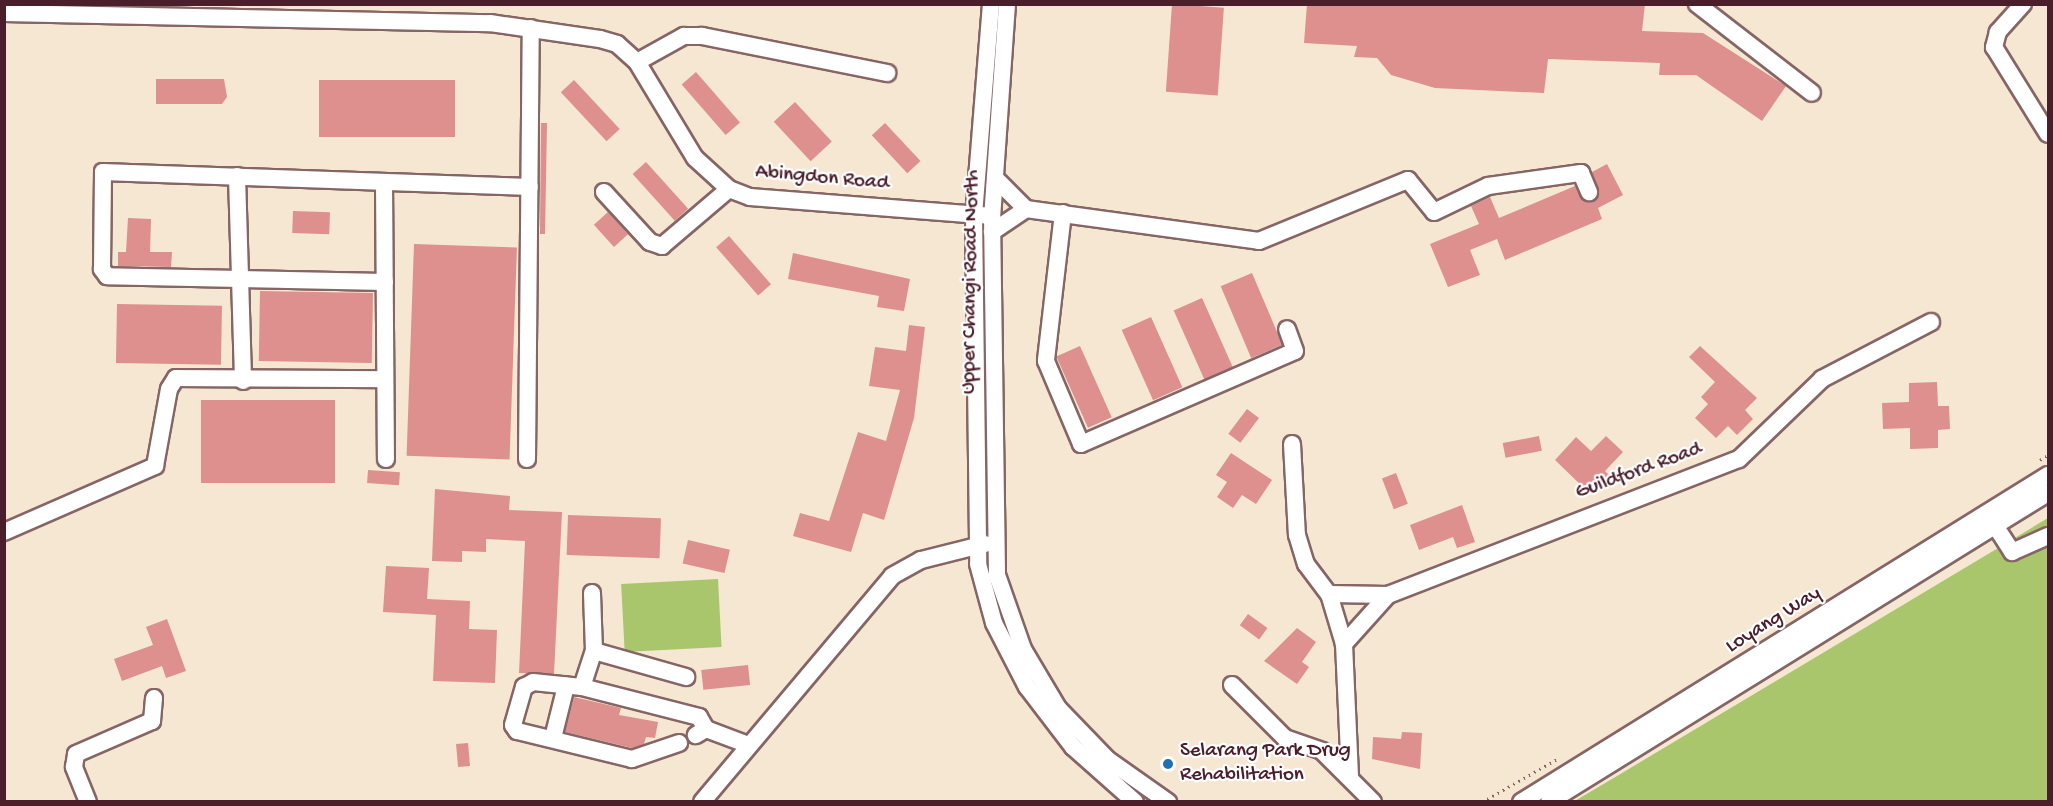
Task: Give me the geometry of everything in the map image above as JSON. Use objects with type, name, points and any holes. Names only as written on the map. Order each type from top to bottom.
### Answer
[{"type":"street","name":"Upper Changi Road North","points":[[991,4],[974,215],[975,546],[980,575],[994,624],[1037,702],[1073,747],[1135,801]]},
{"type":"street","name":"Upper Changi Road North","points":[[992,543],[992,224],[1007,4]]},
{"type":"street","points":[[1697,4],[1812,93]]},
{"type":"street","points":[[2023,4],[1998,32],[1994,46],[2049,134]]},
{"type":"street","name":"Abingdon Road","points":[[4,13],[262,12],[531,28],[600,39],[617,44],[637,62],[695,158],[729,189],[750,196],[974,215],[992,224]]},
{"type":"street","points":[[527,459],[531,28]]},
{"type":"street","points":[[637,62],[684,36],[702,36],[888,73]]},
{"type":"street","points":[[385,282],[107,276],[102,269],[103,172],[530,187]]},
{"type":"street","points":[[992,224],[1026,209],[1258,241],[1408,180],[1434,212],[1488,186],[1581,173],[1589,192]]},
{"type":"street","points":[[237,176],[243,381]]},
{"type":"street","points":[[995,178],[1026,209]]},
{"type":"street","points":[[384,182],[386,459]]},
{"type":"street","points":[[604,192],[650,242],[662,246],[729,189]]},
{"type":"street","points":[[1063,213],[1046,361],[1081,444],[1295,351],[1287,329]]},
{"type":"street","name":"Guildford Road","points":[[1329,594],[1388,595],[1739,459],[1822,379],[1931,322]]},
{"type":"street","points":[[4,532],[155,466],[168,389],[177,378],[243,381],[386,379]]},
{"type":"street","points":[[1292,444],[1297,535],[1306,564],[1329,594],[1344,644],[1350,778]]},
{"type":"street","name":"Loyang Way","points":[[1521,801],[2049,475]]},
{"type":"street","name":"Loyang Way","points":[[1549,801],[2049,493]]},
{"type":"street","points":[[1996,526],[2012,552],[2049,536]]},
{"type":"street","points":[[702,801],[746,744],[892,576],[921,560],[992,543],[1010,620],[1038,679],[1078,732],[1168,801]]},
{"type":"street","points":[[553,738],[574,687],[594,651],[592,593]]},
{"type":"street","points":[[1344,644],[1388,595]]},
{"type":"street","points":[[594,651],[686,677]]},
{"type":"street","points":[[679,743],[643,760],[517,731],[513,725],[529,683],[574,687],[699,717],[701,732],[746,744]]},
{"type":"street","points":[[1232,685],[1285,738],[1322,751],[1373,801]]},
{"type":"street","points":[[88,801],[74,767],[76,754],[152,721],[154,698]]},
{"type":"green space","points":[[2048,518],[2048,801],[1573,802],[1612,779]]},
{"type":"green space","points":[[718,579],[722,647],[625,652],[621,584]]},
{"type":"building","points":[[1172,4],[1224,8],[1218,95],[1166,92]]},
{"type":"building","points":[[1307,4],[1645,4],[1642,31],[1703,33],[1786,86],[1762,121],[1696,75],[1659,75],[1660,63],[1548,59],[1544,93],[1435,88],[1391,75],[1377,58],[1354,57],[1357,46],[1304,43]]},
{"type":"building","points":[[696,72],[740,123],[726,135],[682,84]]},
{"type":"building","points":[[156,79],[224,79],[227,97],[222,104],[156,104]]},
{"type":"building","points":[[319,80],[455,80],[455,137],[319,137]]},
{"type":"building","points":[[574,80],[620,129],[607,141],[561,92]]},
{"type":"building","points":[[795,102],[832,141],[811,161],[774,122]]},
{"type":"building","points":[[541,123],[547,123],[545,234],[540,234]]},
{"type":"building","points":[[885,123],[920,161],[907,173],[872,135]]},
{"type":"building","points":[[646,162],[688,209],[675,221],[633,174]]},
{"type":"building","points":[[1607,164],[1623,195],[1598,208],[1602,219],[1505,260],[1497,239],[1470,250],[1480,275],[1448,287],[1430,244],[1479,224],[1471,206],[1490,197],[1499,218],[1575,186],[1582,200],[1593,202],[1599,193],[1592,172]]},
{"type":"building","points":[[293,211],[330,212],[329,234],[292,233]]},
{"type":"building","points":[[608,212],[628,234],[614,247],[594,225]]},
{"type":"building","points":[[128,218],[151,219],[150,252],[172,252],[171,267],[118,266],[118,252],[126,252]]},
{"type":"building","points":[[729,236],[771,284],[758,295],[716,247]]},
{"type":"building","points":[[414,244],[517,248],[510,459],[407,456]]},
{"type":"building","points":[[793,253],[910,279],[904,311],[877,307],[879,296],[788,279]]},
{"type":"building","points":[[1252,273],[1282,345],[1251,358],[1221,286]]},
{"type":"building","points":[[260,291],[373,293],[372,363],[259,361]]},
{"type":"building","points":[[1202,298],[1233,367],[1205,380],[1174,311]]},
{"type":"building","points":[[117,304],[222,306],[221,365],[116,363]]},
{"type":"building","points":[[1151,317],[1182,387],[1153,400],[1122,330]]},
{"type":"building","points":[[909,325],[925,327],[914,418],[884,520],[863,513],[851,552],[793,536],[800,513],[829,521],[858,432],[886,441],[900,390],[869,386],[875,347],[906,351]]},
{"type":"building","points":[[1080,346],[1112,417],[1088,428],[1056,357]]},
{"type":"building","points":[[1700,346],[1757,398],[1745,410],[1753,419],[1737,435],[1728,426],[1716,438],[1695,418],[1708,404],[1701,397],[1715,382],[1689,357]]},
{"type":"building","points":[[1937,382],[1938,406],[1949,406],[1950,429],[1938,430],[1938,448],[1910,449],[1910,428],[1883,429],[1882,403],[1909,402],[1909,383]]},
{"type":"building","points":[[201,400],[335,400],[335,483],[201,483]]},
{"type":"building","points":[[1247,409],[1259,418],[1240,443],[1228,434]]},
{"type":"building","points":[[1539,436],[1542,451],[1506,458],[1503,443]]},
{"type":"building","points":[[1606,436],[1623,452],[1605,471],[1612,478],[1600,491],[1592,484],[1586,490],[1555,460],[1576,437],[1591,451]]},
{"type":"building","points":[[1231,453],[1272,480],[1256,504],[1242,495],[1233,508],[1217,497],[1227,482],[1216,475]]},
{"type":"building","points":[[368,470],[400,472],[399,485],[367,483]]},
{"type":"building","points":[[1396,473],[1408,504],[1394,509],[1382,478]]},
{"type":"building","points":[[435,489],[510,496],[509,510],[562,512],[554,674],[519,673],[525,541],[486,539],[486,552],[462,551],[462,562],[432,561]]},
{"type":"building","points":[[1462,505],[1475,542],[1457,548],[1453,537],[1419,550],[1410,525]]},
{"type":"building","points":[[568,515],[661,518],[660,558],[567,555]]},
{"type":"building","points":[[688,540],[730,550],[724,573],[683,563]]},
{"type":"building","points":[[386,566],[429,568],[427,599],[470,601],[469,629],[497,630],[495,683],[433,681],[436,615],[383,612]]},
{"type":"building","points":[[1248,614],[1267,628],[1259,639],[1240,625]]},
{"type":"building","points":[[167,619],[186,671],[166,678],[162,666],[122,681],[114,659],[153,645],[146,627]]},
{"type":"building","points":[[1297,628],[1316,642],[1302,662],[1309,667],[1297,684],[1264,661]]},
{"type":"building","points":[[748,665],[750,685],[703,690],[701,670]]},
{"type":"building","points":[[574,697],[621,708],[619,715],[658,722],[655,738],[646,737],[644,744],[632,748],[565,732]]},
{"type":"building","points":[[1402,732],[1422,733],[1420,769],[1372,759],[1373,737],[1401,739]]},
{"type":"building","points":[[468,743],[470,766],[458,767],[456,744]]},
{"type":"place","name":"Selarang Park Drug Rehabilitation","points":[[1168,764]]}]
